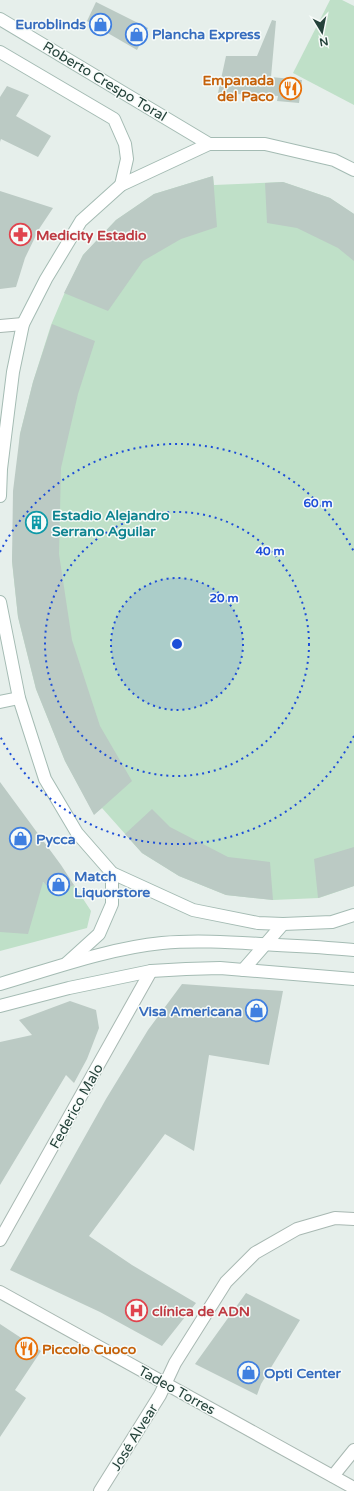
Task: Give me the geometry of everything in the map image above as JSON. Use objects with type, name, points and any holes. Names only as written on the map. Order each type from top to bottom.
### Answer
[{"type":"main road","name":"Roberto Crespo Toral","points":[[0,19],[209,144]]},
{"type":"main road","name":"Roberto Crespo Toral","points":[[0,52],[114,119],[125,144],[127,160],[121,185]]},
{"type":"main road","points":[[0,496],[13,372],[23,324],[46,279],[81,221],[121,185],[209,144],[265,144],[334,160],[354,170]]},
{"type":"main road","points":[[0,326],[23,324]]},
{"type":"main road","points":[[0,602],[20,698],[45,779],[77,833],[112,873],[193,910],[258,923],[283,924],[332,922],[354,915]]},
{"type":"main road","points":[[0,702],[20,698]]},
{"type":"main road","points":[[65,964],[99,934],[112,904],[112,873]]},
{"type":"main road","points":[[243,970],[283,924]]},
{"type":"main road","points":[[0,984],[65,964],[119,951],[162,943],[220,942],[354,950]]},
{"type":"main road","points":[[0,1006],[69,988],[151,971],[220,968],[354,980]]},
{"type":"main road","name":"Federico Malo","points":[[0,1240],[151,971]]},
{"type":"main road","name":"José Alvear","points":[[100,1491],[160,1395],[175,1363],[226,1282],[254,1253],[297,1229],[335,1218],[354,1219]]},
{"type":"main road","name":"Tadeo Torres","points":[[0,1292],[354,1488]]},
{"type":"main road","points":[[333,1476],[354,1450]]},
{"type":"green space","points":[[330,0],[342,0],[354,6],[354,105],[293,73]]},
{"type":"green space","points":[[213,176],[214,185],[283,182],[330,198],[354,214],[354,886],[319,898],[273,900],[226,895],[179,876],[142,853],[102,808],[94,814],[65,761],[36,689],[18,617],[12,561],[20,434],[33,382],[51,325],[65,292],[83,255],[116,220],[154,194]]},
{"type":"green space","points":[[43,882],[56,894],[74,885],[91,911],[87,928],[0,951],[0,932]]},
{"type":"building","points":[[96,2],[148,28],[137,50],[87,21]]},
{"type":"building","points":[[272,20],[276,21],[271,77],[302,80],[299,103],[277,101],[278,96],[218,93],[226,56],[257,56]]},
{"type":"building","points":[[7,86],[29,95],[16,116],[51,136],[38,157],[1,139],[0,142],[0,97]]},
{"type":"building","points":[[213,176],[217,227],[181,239],[143,261],[108,311],[64,293],[83,255],[116,220],[154,194]]},
{"type":"building","points":[[283,182],[330,198],[354,214],[354,261],[338,248],[297,228],[267,223],[265,183]]},
{"type":"building","points":[[0,191],[53,208],[39,229],[25,258],[16,287],[0,289]]},
{"type":"building","points":[[52,324],[95,341],[78,394],[61,468],[59,554],[72,640],[100,726],[132,781],[94,815],[65,761],[36,689],[18,617],[12,561],[13,491],[20,434],[33,382]]},
{"type":"building","points":[[0,782],[74,885],[56,895],[43,882],[28,934],[0,932]]},
{"type":"building","points":[[152,809],[170,827],[228,857],[270,862],[273,900],[226,895],[179,876],[142,853],[125,834]]},
{"type":"building","points":[[354,847],[354,886],[318,898],[314,859]]},
{"type":"building","points":[[182,984],[283,991],[269,1065],[209,1055],[194,1151],[165,1134],[89,1236],[132,1265],[196,1303],[162,1346],[100,1312],[10,1270],[106,1099],[148,1030]]},
{"type":"building","points":[[70,1001],[96,1010],[99,1028],[87,1059],[74,1083],[66,1075],[0,1185],[0,1042],[32,1035],[19,1020]]},
{"type":"building","points":[[246,1293],[300,1320],[261,1384],[257,1395],[195,1364]]},
{"type":"building","points":[[0,1324],[41,1351],[15,1390],[26,1398],[0,1437]]},
{"type":"place","name":"Euroblinds","points":[[101,24]]},
{"type":"place","name":"Plancha Express","points":[[137,34]]},
{"type":"place","name":"Empanada del Paco","points":[[290,88]]},
{"type":"place","name":"Medicity Estadio","points":[[20,235]]},
{"type":"place","name":"Estadio Alejandro Serrano Aguilar","points":[[36,523]]},
{"type":"place","name":"Pycca","points":[[21,839]]},
{"type":"place","name":"Match Liquorstore","points":[[59,884]]},
{"type":"place","name":"Visa Americana","points":[[257,1011]]},
{"type":"place","name":"clínica de ADN","points":[[136,1311]]},
{"type":"place","name":"Piccolo Cuoco","points":[[26,1349]]},
{"type":"place","name":"Opti Center","points":[[248,1373]]}]
